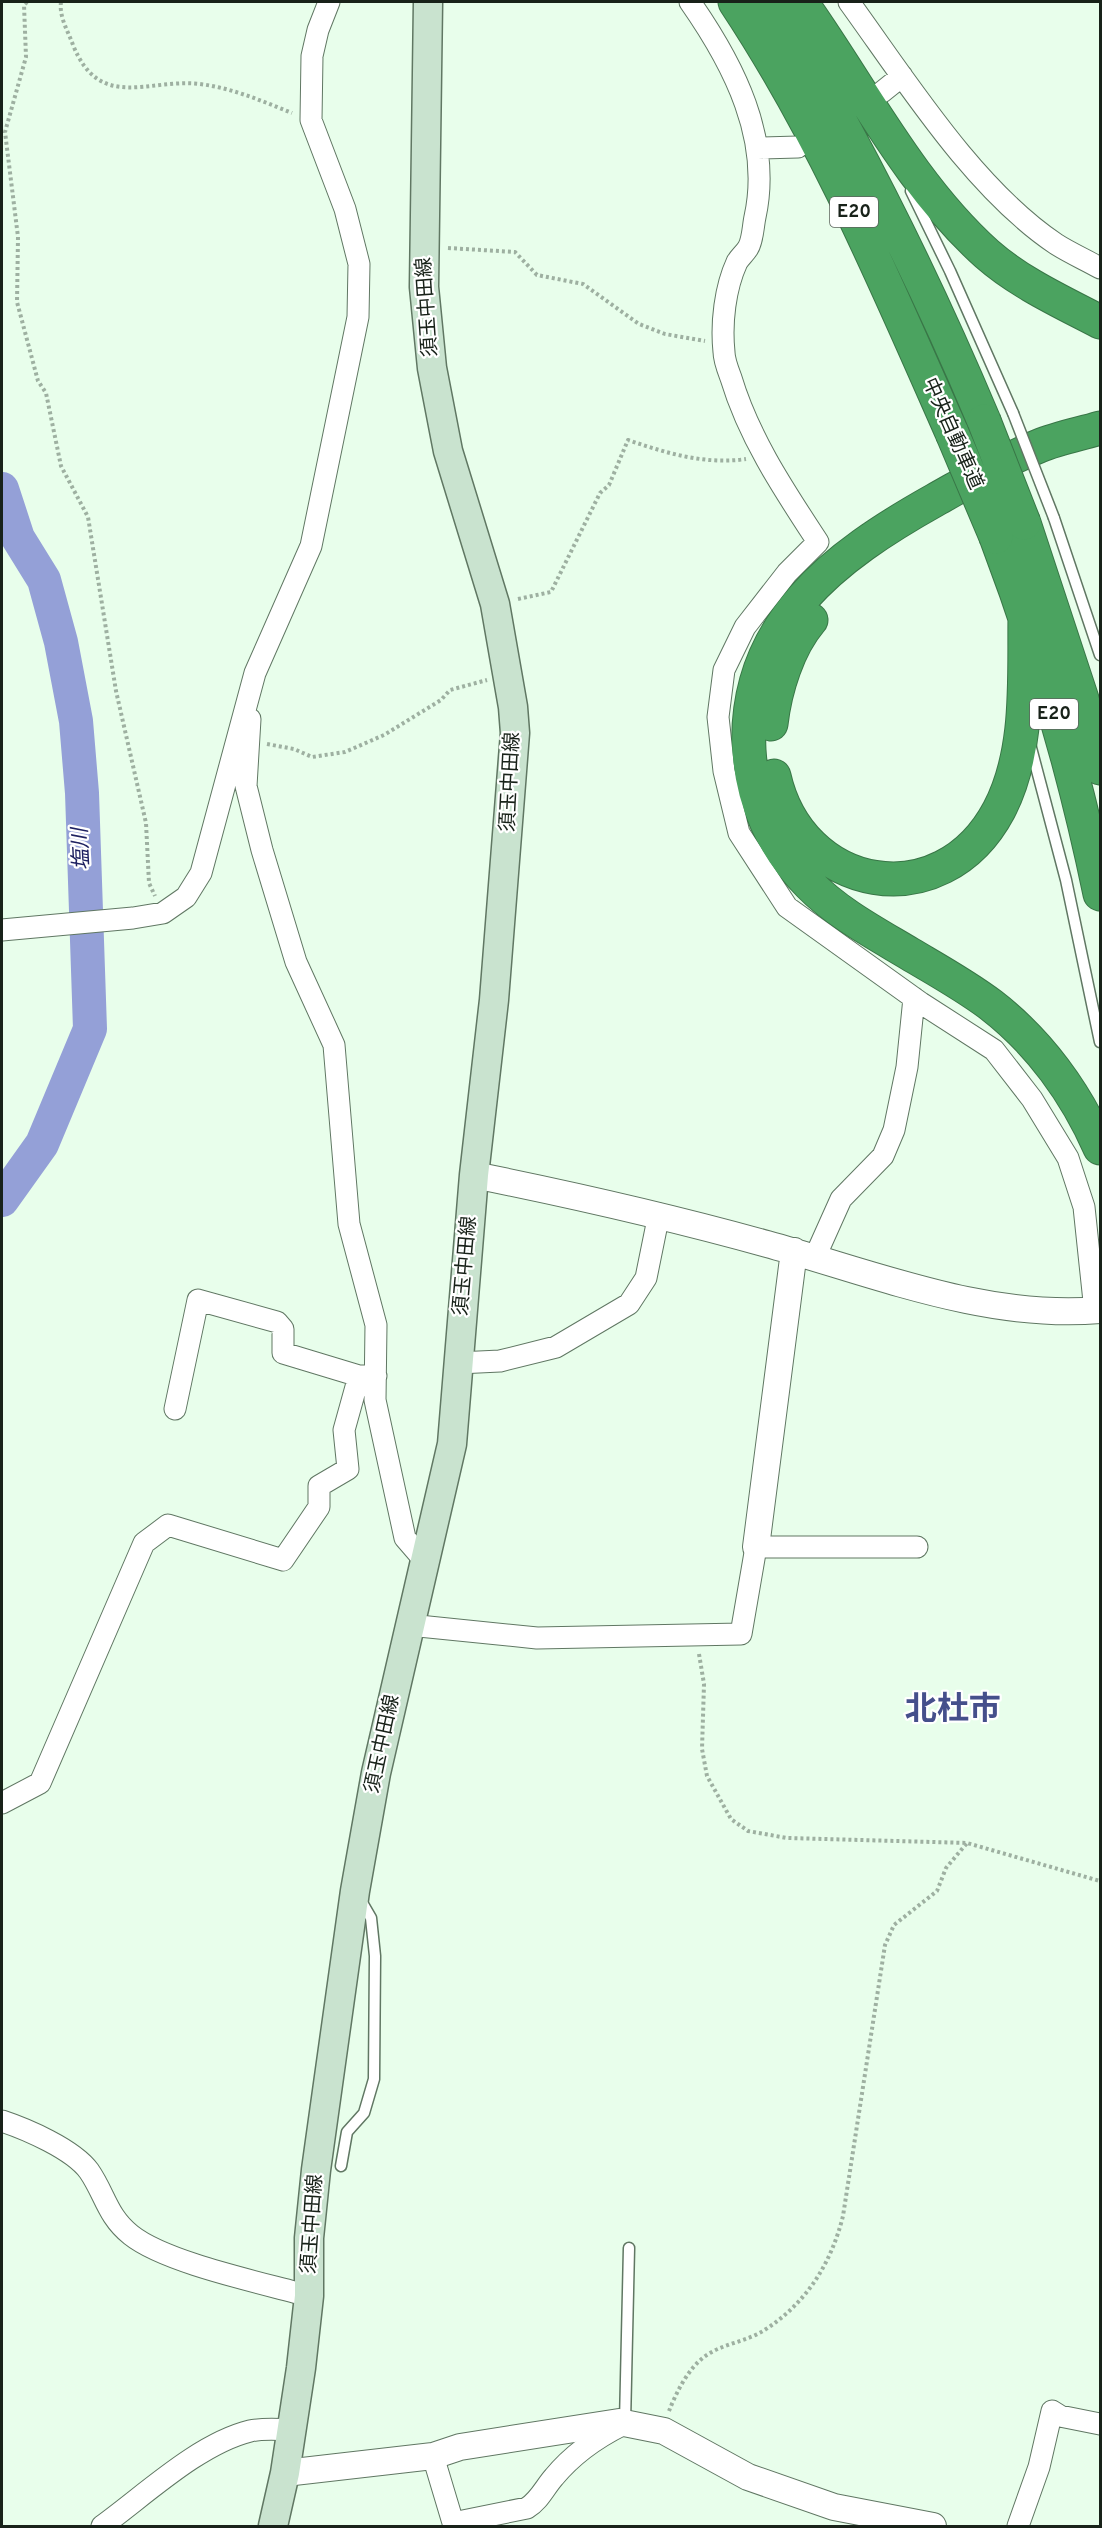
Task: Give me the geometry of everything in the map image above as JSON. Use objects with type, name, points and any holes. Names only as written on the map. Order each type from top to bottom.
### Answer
[{"type":"highway","name":"中央自動車道","points":[[735,2],[787,86],[857,219],[952,433],[1025,526],[1025,614],[1089,839],[1101,894]]},
{"type":"highway","name":"中央自動車道","points":[[772,2],[814,70],[998,417],[1025,526],[1071,665],[1101,768]]},
{"type":"highway","points":[[801,2],[874,95],[915,175],[951,217],[988,255],[1022,279],[1101,322]]},
{"type":"highway","points":[[1101,428],[1041,445],[988,469],[860,546],[818,580],[773,638],[760,666],[748,730],[753,784],[762,813],[772,837],[790,863],[809,884],[837,908],[990,1005],[1019,1030],[1071,1092],[1101,1148]]},
{"type":"highway","points":[[1025,614],[1022,713],[1016,766],[1011,784],[998,811],[983,834],[966,852],[942,868],[911,878],[887,880],[865,877],[817,852],[787,815],[770,758],[773,708],[792,651],[808,622],[869,564],[909,538],[1047,464],[1101,448]]},
{"type":"main road","name":"須玉中田線","points":[[273,2526],[292,2430],[309,2296],[309,2238],[315,2170],[356,1890],[376,1773],[452,1444],[474,1174],[494,1000],[515,733],[495,604],[474,527],[448,451],[432,368],[424,287],[428,2]]},
{"type":"street","points":[[2,930],[133,918],[163,913],[186,897],[201,873],[255,673],[311,546],[358,317],[359,264],[345,210],[311,120],[312,56],[318,30],[329,2]]},
{"type":"street","points":[[474,1174],[659,1214],[916,1287],[997,1306],[1052,1311],[1098,1311],[1084,1207],[1068,1158],[1032,1099],[994,1050],[914,998],[788,907],[740,833],[724,771],[718,717],[724,670],[745,627],[787,573],[818,542],[764,456],[738,402],[723,353],[727,289],[738,260],[749,248],[759,200],[761,169],[756,129],[747,104],[706,24],[690,2]]},
{"type":"street","points":[[849,2],[902,76],[996,193],[1056,244],[1101,268]]},
{"type":"street","points":[[874,95],[902,76]]},
{"type":"street","points":[[758,148],[798,147]]},
{"type":"street","points":[[2,1803],[40,1783],[144,1543],[168,1525],[283,1560],[319,1507],[319,1486],[348,1468],[344,1430],[368,1376],[376,1324],[349,1224],[334,1045],[296,962],[262,850],[246,786],[252,720],[242,715]]},
{"type":"street","points":[[409,1625],[537,1638],[741,1634],[805,1254],[842,1199],[884,1156],[894,1130],[907,1067],[914,998]]},
{"type":"street","points":[[458,1364],[500,1361],[556,1347],[629,1304],[646,1278],[659,1214]]},
{"type":"street","points":[[175,1409],[198,1300],[277,1322],[283,1329],[283,1353],[368,1376]]},
{"type":"street","points":[[368,1376],[405,1538],[424,1560]]},
{"type":"street","points":[[756,1547],[917,1547]]},
{"type":"street","points":[[2,2121],[43,2139],[87,2169],[113,2218],[144,2244],[233,2275],[309,2296]]},
{"type":"street","points":[[1018,2526],[1040,2467],[1052,2411],[1060,2416],[1101,2424]]},
{"type":"street","points":[[433,2456],[453,2525],[527,2508],[534,2504],[554,2477],[575,2455],[598,2437],[625,2423]]},
{"type":"street","points":[[285,2473],[433,2456],[460,2447],[625,2423],[664,2431],[758,2481],[834,2507],[933,2526]]},
{"type":"street","points":[[102,2526],[200,2453],[223,2440],[251,2431],[292,2430]]},
{"type":"lane","points":[[874,95],[950,271],[998,417]]},
{"type":"lane","points":[[1025,526],[1101,654]]},
{"type":"lane","points":[[1022,713],[1066,880],[1101,1042]]},
{"type":"lane","points":[[341,2166],[347,2132],[364,2113],[374,2079],[375,1956],[371,1918],[356,1890]]},
{"type":"lane","points":[[625,2423],[629,2248]]},
{"type":"path","points":[[27,2],[24,5],[26,57],[5,132],[18,237],[17,302],[38,381],[46,393],[61,466],[88,517],[116,691],[146,823],[149,883],[163,913]]},
{"type":"path","points":[[61,2],[60,11],[78,58],[99,81],[122,89],[199,84],[237,92],[311,120]]},
{"type":"path","points":[[425,247],[515,252],[537,275],[583,284],[639,324],[665,334],[724,345]]},
{"type":"path","points":[[495,604],[551,592],[600,493],[609,485],[628,440],[697,459],[726,462],[764,456]]},
{"type":"path","points":[[261,743],[294,749],[312,756],[345,752],[384,735],[441,700],[450,690],[470,683],[508,677]]},
{"type":"path","points":[[694,1635],[704,1684],[702,1749],[707,1776],[731,1819],[748,1831],[787,1838],[968,1843],[1101,1881]]},
{"type":"path","points":[[664,2431],[679,2387],[703,2357],[761,2332],[787,2314],[802,2299],[823,2270],[837,2240],[843,2216],[885,1945],[894,1924],[937,1891],[946,1868],[968,1843]]},
{"type":"waterway","name":"塩川","points":[[2,489],[18,538],[44,580],[61,642],[76,721],[82,793],[90,1029],[42,1144],[2,1200]]},
{"type":"district","name":"北杜市","points":[[953,1711]]}]
